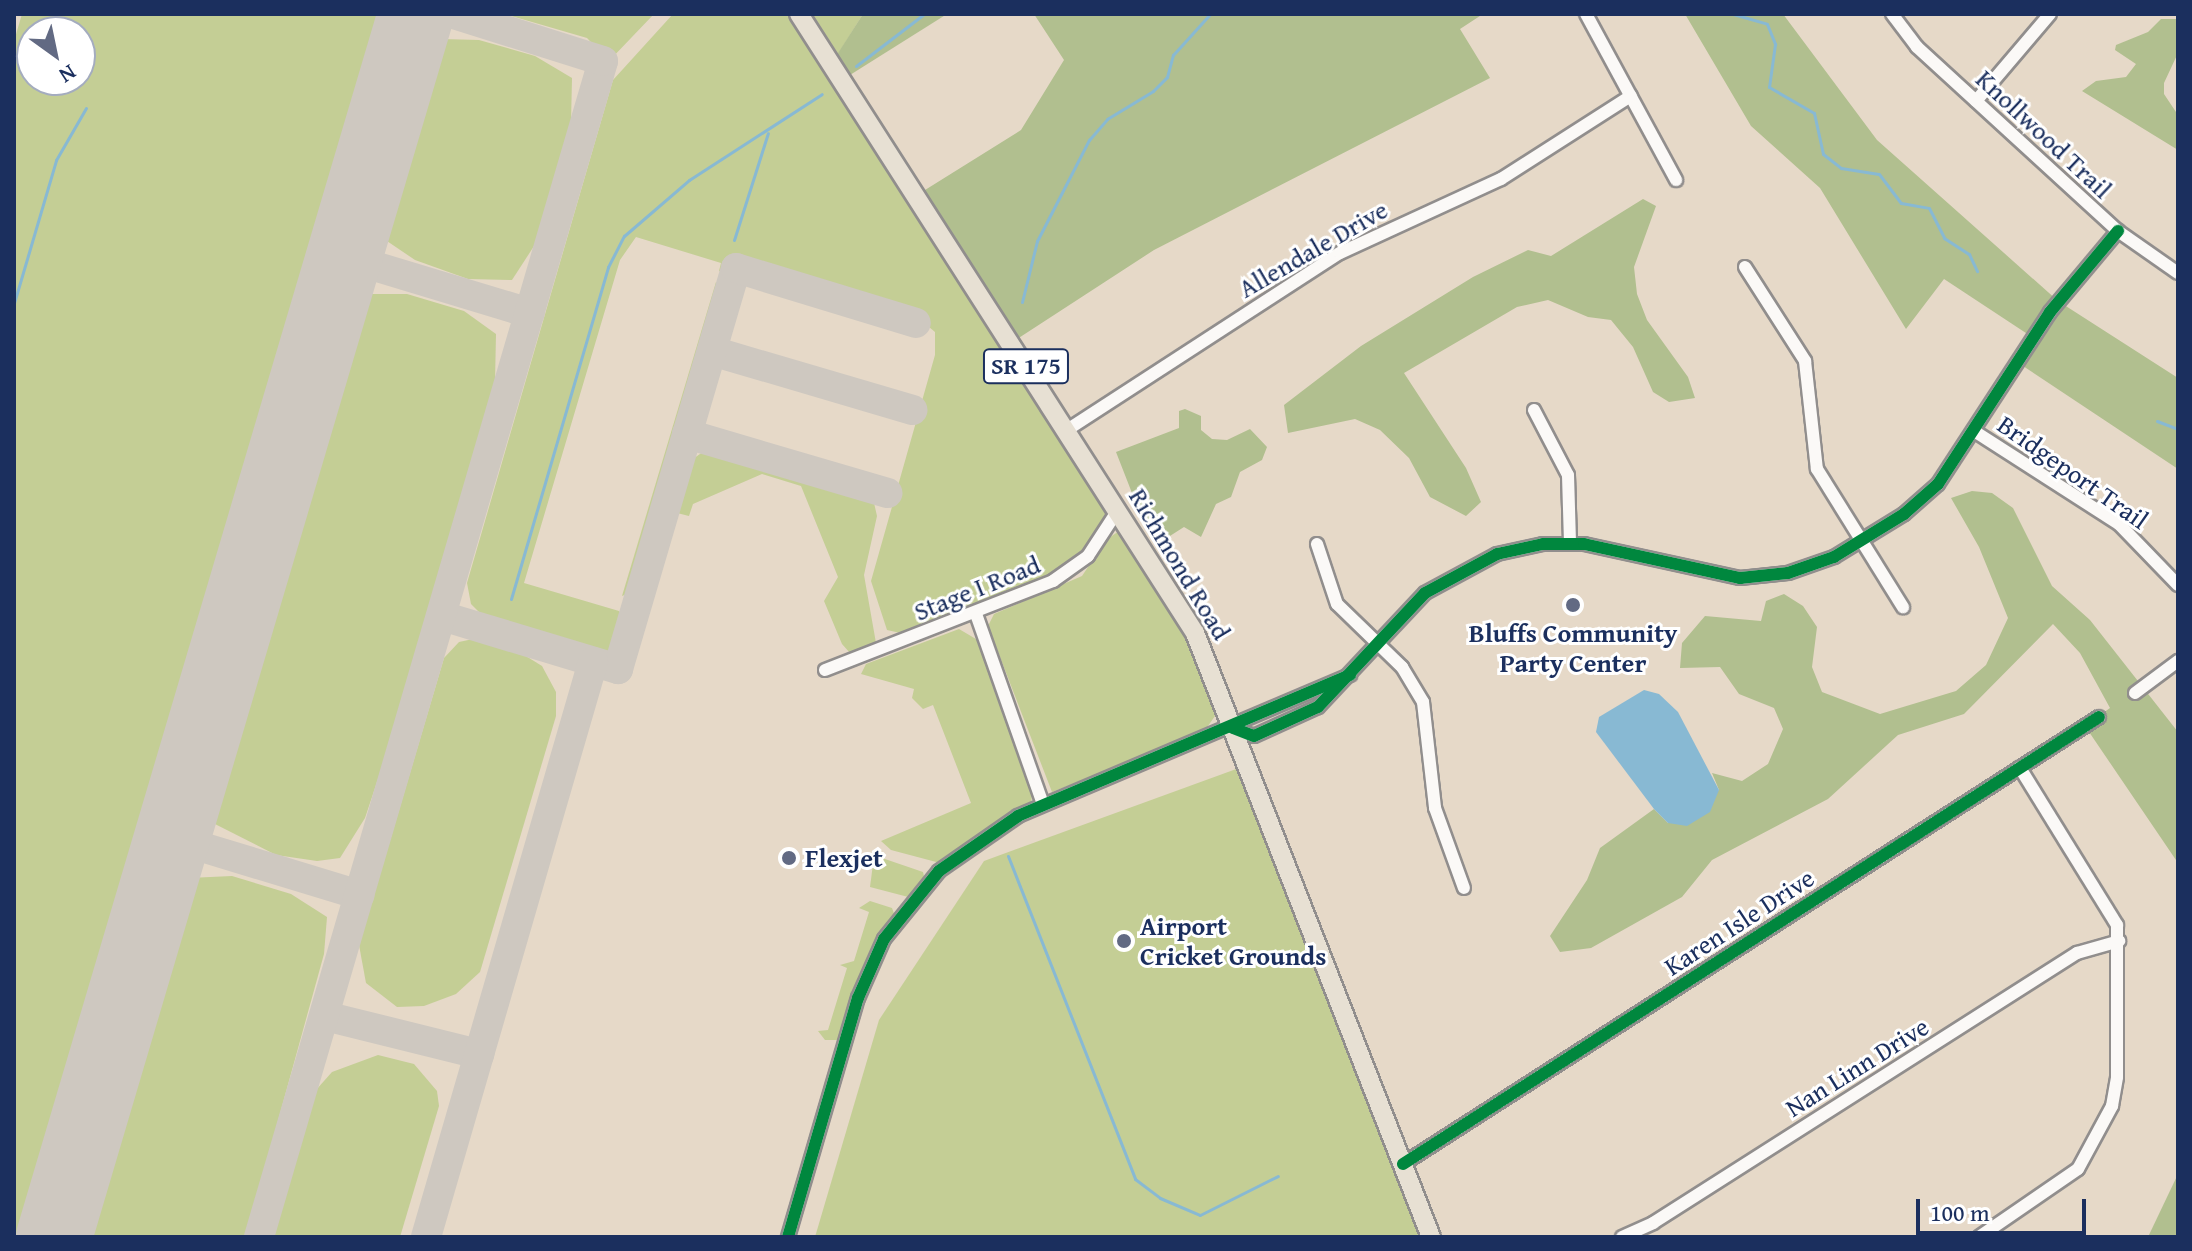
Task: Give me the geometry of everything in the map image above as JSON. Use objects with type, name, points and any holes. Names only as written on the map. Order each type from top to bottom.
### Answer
[{"type":"main road","name":"Richmond Road","points":[[799,14],[1195,633],[1431,1237]]},
{"type":"street","points":[[1586,14],[1676,180]]},
{"type":"street","name":"Knollwood Trail","points":[[1892,14],[1906,36],[2118,231],[2178,273]]},
{"type":"street","points":[[1976,101],[2050,14]]},
{"type":"street","name":"Allendale Drive","points":[[1067,430],[1355,244],[1500,180],[1631,96]]},
{"type":"street","points":[[1233,728],[1254,736],[1279,728],[1318,707],[1425,593],[1462,569],[1522,547],[1570,543],[1740,578],[1806,569],[1860,542],[1938,484],[2050,312],[2118,231]]},
{"type":"street","points":[[1745,267],[1802,353],[1810,387],[1813,458],[1860,542],[1903,607]]},
{"type":"street","points":[[1534,410],[1568,475],[1570,543]]},
{"type":"street","name":"Bridgeport Trail","points":[[1974,431],[2119,524],[2178,585]]},
{"type":"street","name":"Stage I Road","points":[[825,670],[976,614],[1072,571],[1118,510]]},
{"type":"street","points":[[1317,544],[1333,596],[1410,678],[1423,702],[1435,808],[1464,888]]},
{"type":"street","points":[[976,614],[1043,804]]},
{"type":"street","points":[[2135,693],[2178,661]]},
{"type":"street","points":[[788,1237],[858,998],[884,939],[939,871],[984,835],[1043,804],[1233,728],[1247,716],[1350,675]]},
{"type":"street","name":"Karen Isle Drive","points":[[1403,1164],[2099,717]]},
{"type":"street","points":[[1979,1237],[2078,1169],[2101,1132],[2117,1077],[2119,941],[2109,907],[2020,768]]},
{"type":"street","name":"Nan Linn Drive","points":[[1622,1237],[1653,1223],[2077,953],[2119,941]]},
{"type":"green space","points":[[22,14],[390,14],[28,1237],[14,1237],[16,34],[16,96],[96,96],[96,16]]},
{"type":"green space","points":[[505,14],[654,14],[609,61],[587,38]]},
{"type":"green space","points":[[673,14],[789,14],[1104,501],[1106,514],[1100,530],[1069,568],[905,634],[887,630],[871,581],[935,355],[935,332],[917,317],[735,266],[728,275],[719,271],[721,263],[636,237],[620,260],[524,583],[619,611],[626,625],[618,650],[606,651],[480,613],[471,604],[467,583],[613,80]]},
{"type":"green space","points":[[812,14],[863,14],[838,54]]},
{"type":"green space","points":[[863,14],[947,14],[842,80],[831,64]]},
{"type":"green space","points":[[1034,14],[1483,14],[1460,29],[1490,78],[1154,250],[1011,343],[917,195],[1021,130],[1064,60]]},
{"type":"green space","points":[[1685,14],[1783,14],[1877,140],[2058,301],[2178,378],[2178,469],[2017,362],[2032,337],[1944,279],[1906,329],[1820,188],[1751,126]]},
{"type":"green space","points":[[2161,19],[2178,19],[2178,53],[2164,83],[2164,94],[2178,115],[2178,150],[2082,91],[2096,81],[2126,77],[2136,64],[2115,50],[2116,45],[2148,32]]},
{"type":"green space","points":[[442,39],[479,40],[535,56],[572,78],[571,123],[553,190],[536,243],[512,280],[468,279],[415,260],[381,237],[435,44]]},
{"type":"green space","points":[[1643,199],[1656,206],[1634,267],[1637,294],[1647,320],[1688,377],[1695,398],[1669,402],[1653,392],[1633,347],[1611,320],[1588,317],[1548,300],[1517,307],[1404,373],[1466,468],[1481,502],[1466,516],[1430,497],[1409,458],[1380,430],[1355,419],[1288,433],[1284,405],[1361,346],[1473,277],[1528,250],[1551,256]]},
{"type":"green space","points":[[716,282],[723,295],[636,590],[622,596]]},
{"type":"green space","points":[[364,294],[407,294],[464,311],[496,334],[495,382],[412,677],[365,818],[340,858],[317,861],[276,855],[209,821]]},
{"type":"green space","points":[[1185,409],[1201,416],[1201,430],[1212,439],[1227,440],[1250,429],[1267,447],[1262,460],[1240,472],[1231,497],[1216,504],[1201,537],[1184,527],[1162,541],[1148,534],[1116,452],[1179,428],[1179,411]]},
{"type":"green space","points":[[707,449],[872,494],[877,516],[864,575],[876,643],[850,653],[842,644],[824,601],[838,577],[801,486],[762,474],[693,504],[689,516],[669,511],[683,466]]},
{"type":"green space","points":[[1972,491],[1992,493],[2013,508],[2052,586],[2090,620],[2178,732],[2178,863],[2085,726],[2110,708],[2080,653],[2053,624],[1964,714],[1898,735],[1828,799],[1712,860],[1682,897],[1591,948],[1560,952],[1550,936],[1587,880],[1600,848],[1654,809],[1668,823],[1719,790],[1712,773],[1742,781],[1768,764],[1783,729],[1774,708],[1739,694],[1720,667],[1680,668],[1682,643],[1705,616],[1761,621],[1766,601],[1784,594],[1803,606],[1817,627],[1812,667],[1822,692],[1880,714],[1956,691],[1986,665],[2008,618],[1979,547],[1951,498]]},
{"type":"green space","points":[[1119,531],[1194,649],[1215,716],[1203,733],[1052,792],[988,626],[994,614],[1082,576],[1106,540]]},
{"type":"green space","points":[[959,629],[981,642],[1032,796],[1031,803],[940,863],[891,850],[881,841],[971,803],[933,705],[923,709],[912,698],[914,689],[861,674],[866,664]]},
{"type":"green space","points":[[473,639],[521,653],[542,666],[556,692],[556,716],[480,972],[456,994],[424,1006],[397,1007],[366,983],[359,945],[444,658],[459,642]]},
{"type":"green space","name":"Airport Cricket Grounds","points":[[1239,768],[1431,1237],[815,1237],[879,1020],[984,861]]},
{"type":"green space","points":[[882,858],[923,872],[925,880],[912,898],[870,887],[873,864]]},
{"type":"green space","points":[[232,876],[291,894],[327,917],[324,954],[246,1237],[84,1237],[189,878]]},
{"type":"green space","points":[[870,901],[892,908],[896,919],[843,1040],[825,1040],[818,1031],[828,1030],[847,968],[840,965],[854,961],[869,912],[859,908]]},
{"type":"green space","points":[[378,1055],[414,1064],[437,1091],[439,1106],[400,1237],[272,1237],[316,1090],[332,1072]]},
{"type":"green space","points":[[2178,1174],[2178,1237],[2148,1237]]},
{"type":"water","points":[[1644,690],[1659,694],[1678,712],[1719,790],[1710,812],[1687,826],[1668,823],[1654,809],[1596,732],[1599,717]]},
{"type":"waterway","points":[[856,66],[924,14]]},
{"type":"waterway","points":[[1022,302],[1037,241],[1089,140],[1107,119],[1153,91],[1167,77],[1173,55],[1210,14]]},
{"type":"waterway","points":[[1733,14],[1767,24],[1775,44],[1769,87],[1814,113],[1823,154],[1841,168],[1879,174],[1901,203],[1929,208],[1944,238],[1969,254],[1977,271]]},
{"type":"waterway","points":[[511,599],[608,267],[624,236],[689,180],[822,94]]},
{"type":"waterway","points":[[14,303],[56,160],[86,108]]},
{"type":"waterway","points":[[734,240],[768,133]]},
{"type":"waterway","points":[[2157,421],[2178,429]]},
{"type":"waterway","points":[[1008,856],[1135,1179],[1160,1198],[1200,1215],[1278,1176]]},
{"type":"taxiway","points":[[259,1237],[603,61],[454,14]]},
{"type":"taxiway","points":[[344,257],[530,313]]},
{"type":"taxiway","points":[[442,616],[618,669],[736,268],[916,323]]},
{"type":"taxiway","points":[[712,351],[912,410]]},
{"type":"taxiway","points":[[687,434],[887,493]]},
{"type":"taxiway","points":[[426,1237],[593,662]]},
{"type":"taxiway","points":[[172,838],[360,895]]},
{"type":"taxiway","points":[[325,1016],[479,1054]]},
{"type":"runway","points":[[54,1237],[416,14]]},
{"type":"cycle path","points":[[1233,728],[1254,736],[1318,707],[1425,593],[1497,554],[1543,544],[1584,544],[1740,578],[1788,573],[1834,557],[1904,514],[1938,484],[2050,312],[2118,231]]},
{"type":"cycle path","points":[[788,1237],[858,998],[884,939],[939,871],[1018,816],[1350,675]]},
{"type":"cycle path","points":[[1403,1164],[2099,717]]},
{"type":"place","name":"Bluffs Community Party Center","points":[[1573,605]]},
{"type":"place","name":"Flexjet","points":[[789,858]]},
{"type":"place","name":"Airport Cricket Grounds","points":[[1124,941]]}]
